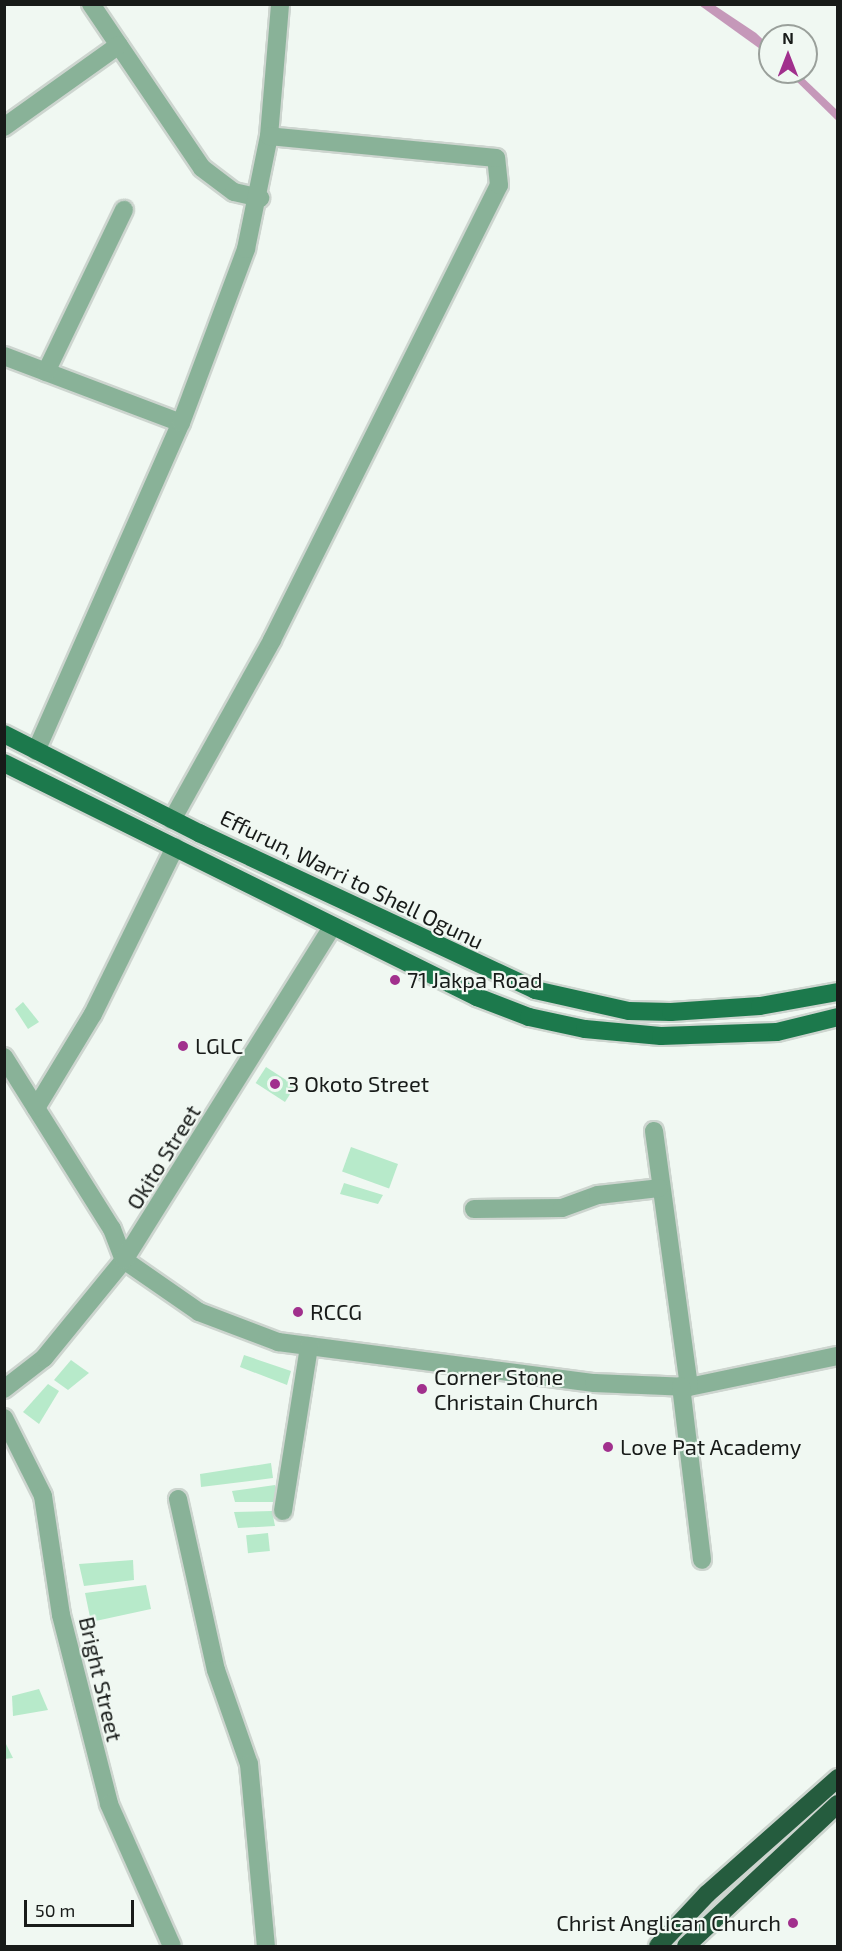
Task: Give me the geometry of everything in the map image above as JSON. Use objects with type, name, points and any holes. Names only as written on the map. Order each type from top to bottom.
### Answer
[{"type":"highway","points":[[657,1947],[707,1894],[837,1778]]},
{"type":"highway","points":[[686,1947],[837,1804]]},
{"type":"main road","name":"Effurun, Warri to Shell Ogunu","points":[[4,734],[172,820],[491,973],[580,1003],[629,1011],[716,1012],[837,992]]},
{"type":"main road","points":[[4,763],[477,997],[585,1029],[661,1036],[777,1032],[837,1017]]},
{"type":"main road","points":[[477,997],[491,973]]},
{"type":"street","points":[[91,4],[202,168],[234,192],[260,198]]},
{"type":"street","points":[[36,751],[181,423],[260,198],[269,136],[280,4]]},
{"type":"street","points":[[4,127],[119,45]]},
{"type":"street","points":[[172,820],[272,640],[499,185],[496,158],[269,136]]},
{"type":"street","points":[[46,372],[124,210]]},
{"type":"street","points":[[4,356],[181,423]]},
{"type":"street","points":[[36,1108],[93,1014],[175,847]]},
{"type":"street","name":"Okito Street","points":[[4,1389],[44,1358],[124,1260],[332,927]]},
{"type":"street","points":[[4,1058],[112,1229],[124,1260],[199,1312],[278,1342],[594,1383],[685,1387],[837,1356]]},
{"type":"street","points":[[654,1131],[659,1188],[672,1236],[668,1249],[685,1387],[702,1560]]},
{"type":"street","points":[[474,1209],[561,1208],[598,1195],[659,1188]]},
{"type":"street","points":[[283,1512],[309,1346]]},
{"type":"street","name":"Bright Street","points":[[4,1418],[43,1496],[61,1615],[109,1804],[172,1947]]},
{"type":"street","points":[[178,1499],[213,1659],[249,1764],[266,1947]]},
{"type":"shaded area","points":[[699,5],[714,5],[756,33],[758,47]]},
{"type":"shaded area","points":[[799,84],[810,84],[837,110],[837,121]]},
{"type":"building","points":[[23,1002],[39,1022],[28,1029],[15,1009]]},
{"type":"building","name":"3 Okoto Street","points":[[266,1067],[295,1086],[285,1102],[256,1083]]},
{"type":"building","points":[[351,1147],[398,1164],[389,1189],[342,1171]]},
{"type":"building","points":[[344,1183],[383,1195],[378,1204],[340,1194]]},
{"type":"building","points":[[244,1355],[291,1371],[287,1385],[240,1367]]},
{"type":"building","points":[[71,1360],[89,1373],[68,1390],[54,1380]]},
{"type":"building","points":[[48,1384],[59,1391],[39,1424],[23,1412]]},
{"type":"building","points":[[271,1463],[273,1478],[201,1487],[200,1474]]},
{"type":"building","points":[[275,1485],[280,1502],[235,1502],[232,1491]]},
{"type":"building","points":[[272,1511],[275,1526],[238,1528],[234,1512]]},
{"type":"building","points":[[268,1533],[270,1551],[248,1553],[246,1535]]},
{"type":"building","points":[[133,1560],[134,1580],[84,1586],[79,1564]]},
{"type":"building","points":[[146,1585],[151,1609],[91,1622],[85,1593]]},
{"type":"building","points":[[39,1689],[48,1710],[13,1716],[12,1696]]},
{"type":"building","points":[[4,1740],[13,1758],[4,1759]]},
{"type":"place","name":"71 Jakpa Road","points":[[395,980]]},
{"type":"place","name":"LGLC","points":[[183,1046]]},
{"type":"place","name":"3 Okoto Street","points":[[275,1084]]},
{"type":"place","name":"RCCG","points":[[298,1312]]},
{"type":"place","name":"Corner Stone Christain Church","points":[[422,1389]]},
{"type":"place","name":"Love Pat Academy","points":[[608,1447]]},
{"type":"place","name":"Christ Anglican Church","points":[[793,1923]]}]
